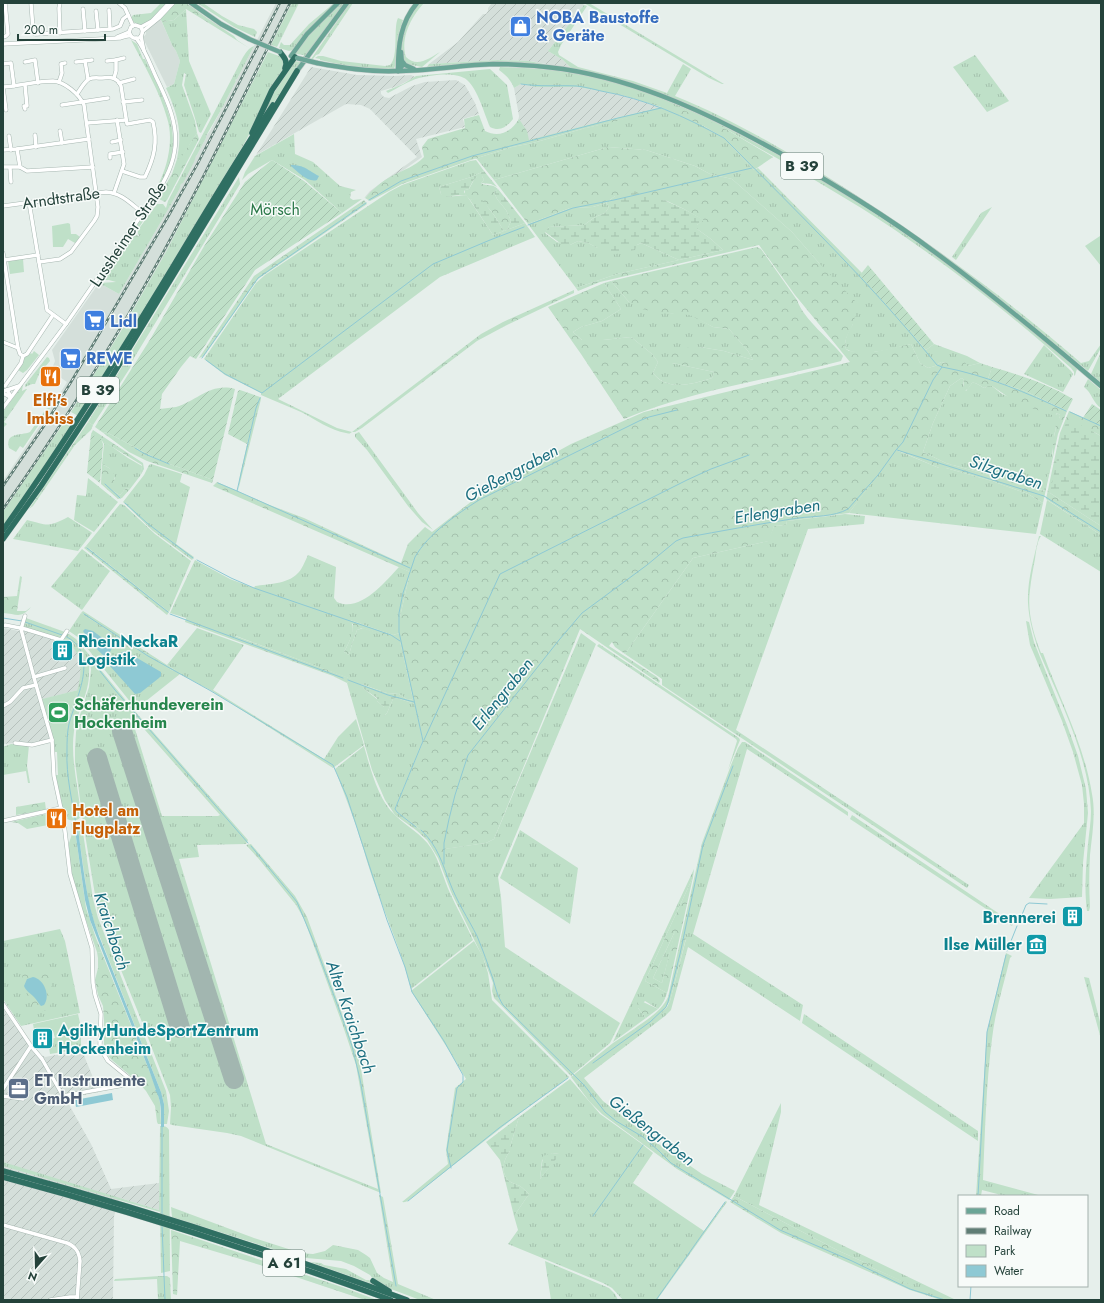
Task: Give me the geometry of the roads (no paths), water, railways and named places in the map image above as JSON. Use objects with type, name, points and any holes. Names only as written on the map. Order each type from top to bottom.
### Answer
[{"type":"highway","points":[[280,52],[286,59],[287,63],[284,72]]},
{"type":"highway","name":"B 39","points":[[240,156],[268,96],[295,57]]},
{"type":"highway","name":"B 39","points":[[3,530],[56,455],[89,404],[240,156],[297,71]]},
{"type":"highway","name":"B 39","points":[[3,539],[101,395],[297,71]]},
{"type":"highway","name":"A 61","points":[[3,1171],[89,1195],[156,1219]]},
{"type":"highway","name":"A 61","points":[[3,1177],[156,1219],[289,1258],[407,1300]]},
{"type":"highway","name":"A 61","points":[[176,1225],[392,1300]]},
{"type":"highway","points":[[289,1258],[310,1261]]},
{"type":"highway","points":[[373,1281],[398,1297]]},
{"type":"main road","points":[[192,3],[221,24],[249,39],[295,57],[307,34],[338,3]]},
{"type":"main road","name":"B 39","points":[[297,71],[347,3]]},
{"type":"main road","points":[[398,72],[398,48],[404,24],[417,3]]},
{"type":"main road","points":[[398,72],[402,66],[400,43]]},
{"type":"main road","name":"B 39","points":[[295,57],[317,63],[354,69],[398,72],[493,64],[566,69],[600,76],[644,90],[700,112],[738,130],[796,163],[906,232],[935,252],[1003,304],[1101,386]]},
{"type":"main road","points":[[401,60],[410,68],[418,70]]},
{"type":"street","points":[[3,37],[8,34],[5,3]]},
{"type":"street","points":[[31,3],[33,30],[35,34],[110,29],[120,26],[123,19],[128,15]]},
{"type":"street","points":[[60,3],[60,33]]},
{"type":"street","points":[[119,3],[123,6],[133,26]]},
{"type":"street","points":[[141,27],[152,21],[169,3]]},
{"type":"street","points":[[3,44],[131,36],[136,38],[141,36],[143,31],[159,18],[173,3]]},
{"type":"street","points":[[83,9],[85,31]]},
{"type":"street","points":[[109,10],[110,29]]},
{"type":"street","points":[[96,11],[98,30]]},
{"type":"street","points":[[133,26],[136,25],[141,27],[143,31]]},
{"type":"street","points":[[114,38],[129,32],[133,26]]},
{"type":"street","points":[[129,32],[131,36]]},
{"type":"street","name":"Lussheimer Straße","points":[[141,36],[144,52]]},
{"type":"street","name":"Lussheimer Straße","points":[[3,408],[66,324],[168,175],[174,158],[176,139],[174,121],[169,105],[136,38]]},
{"type":"street","points":[[107,61],[124,58]]},
{"type":"street","points":[[24,62],[35,60],[38,83]]},
{"type":"street","points":[[76,62],[92,60]]},
{"type":"street","points":[[114,78],[116,71],[116,60]]},
{"type":"street","points":[[84,61],[88,79]]},
{"type":"street","points":[[3,64],[11,63],[14,86]]},
{"type":"street","points":[[59,82],[62,73],[61,64],[65,63]]},
{"type":"street","points":[[77,94],[88,79],[94,77],[114,78],[119,83],[127,124],[151,120],[154,124],[156,145],[144,178],[122,171]]},
{"type":"street","points":[[119,83],[134,79]]},
{"type":"street","points":[[6,110],[3,88],[53,81],[59,82],[77,94],[84,105],[98,207],[97,216],[71,252],[60,259],[39,262]]},
{"type":"street","points":[[24,85],[28,106],[24,106],[25,109]]},
{"type":"street","points":[[62,105],[108,98]]},
{"type":"street","points":[[123,102],[142,100]]},
{"type":"street","points":[[114,193],[124,164],[117,120]]},
{"type":"street","points":[[87,124],[126,120]]},
{"type":"street","points":[[60,131],[62,143]]},
{"type":"street","points":[[35,135],[36,146]]},
{"type":"street","points":[[9,136],[11,150]]},
{"type":"street","points":[[3,150],[88,139]]},
{"type":"street","points":[[112,142],[121,140]]},
{"type":"street","points":[[17,149],[20,167]]},
{"type":"street","points":[[110,158],[110,154],[123,152]]},
{"type":"street","points":[[3,167],[20,167],[26,171],[93,167]]},
{"type":"street","points":[[10,168],[11,182]]},
{"type":"street","name":"Arndtstraße","points":[[3,206],[106,192],[114,193],[144,211]]},
{"type":"street","points":[[29,202],[47,310],[66,324]]},
{"type":"street","points":[[3,253],[18,348],[19,353],[23,356]]},
{"type":"street","points":[[4,260],[38,255]]},
{"type":"street","points":[[4,386],[21,363],[23,356],[26,354],[53,315]]},
{"type":"street","points":[[3,342],[18,348]]},
{"type":"street","points":[[4,391],[20,386]]},
{"type":"street","points":[[4,391],[10,395],[10,397]]},
{"type":"street","points":[[3,1004],[42,1059],[63,1096],[135,1083],[108,1061],[100,1045],[101,1014],[93,983],[92,948],[70,874],[64,823],[54,776],[52,740],[21,627],[24,617]]},
{"type":"street","points":[[3,626],[21,627],[61,640],[65,635]]},
{"type":"street","points":[[34,678],[65,668]]},
{"type":"street","points":[[3,706],[10,702],[23,688],[36,686]]},
{"type":"street","points":[[15,743],[32,745],[52,740]]},
{"type":"street","points":[[3,821],[61,808]]},
{"type":"street","points":[[3,1089],[32,1046]]},
{"type":"street","points":[[3,1096],[23,1099]]},
{"type":"street","points":[[3,1225],[67,1243],[75,1247],[80,1261],[77,1298],[70,1297],[50,1300]]},
{"type":"water","points":[[291,165],[303,167],[319,176],[317,180],[310,180],[300,174]]},
{"type":"water","points":[[85,629],[93,631],[113,646],[110,652],[104,656],[85,635],[83,631]]},
{"type":"water","points":[[125,651],[161,672],[161,676],[159,678],[140,693],[135,694],[109,665],[112,658]]},
{"type":"water","points":[[74,823],[77,823],[87,894],[94,922],[161,1092],[164,1104],[164,1127],[161,1127],[160,1102],[149,1070],[90,920],[85,900]]},
{"type":"water","points":[[33,977],[37,978],[45,988],[47,997],[44,1005],[41,1006],[24,986],[27,979]]},
{"type":"water","points":[[112,1093],[113,1100],[76,1107],[75,1100]]},
{"type":"waterway","name":"Erlengraben","points":[[444,864],[444,843],[449,819],[468,755],[582,613],[647,565],[676,541],[683,538],[798,518],[837,514],[848,509],[878,475],[903,442],[933,380],[942,367],[937,365],[887,306],[834,249],[724,138],[694,122],[664,109],[618,94],[577,86],[542,86],[521,84]]},
{"type":"waterway","points":[[369,200],[401,181],[472,156],[661,108]]},
{"type":"waterway","points":[[528,225],[573,208],[752,168]]},
{"type":"waterway","points":[[202,358],[258,278],[366,203]]},
{"type":"waterway","points":[[206,360],[225,374],[262,393],[433,264],[524,227]]},
{"type":"waterway","points":[[942,367],[958,370],[990,380],[1021,391],[1066,411]]},
{"type":"waterway","points":[[260,398],[256,408],[237,491],[410,568]]},
{"type":"waterway","name":"Gießengraben","points":[[416,827],[395,809],[423,741],[399,632],[399,613],[403,593],[415,557],[427,540],[453,518],[479,500],[639,421],[677,410]]},
{"type":"waterway","points":[[1070,412],[1101,426]]},
{"type":"waterway","points":[[135,448],[169,464]]},
{"type":"waterway","name":"Silzgraben","points":[[897,450],[1044,496],[1101,532]]},
{"type":"waterway","points":[[424,740],[500,574],[687,480],[711,469],[749,455]]},
{"type":"waterway","points":[[218,483],[237,491]]},
{"type":"waterway","points":[[105,484],[120,498]]},
{"type":"waterway","points":[[125,503],[147,523],[193,558]]},
{"type":"waterway","points":[[87,548],[168,612]]},
{"type":"waterway","points":[[197,560],[254,588],[391,635],[400,641]]},
{"type":"waterway","points":[[84,614],[148,656],[211,691],[333,765],[347,797],[387,920],[405,967],[412,992],[444,1041],[463,1075],[463,1082],[457,1088],[447,1150],[451,1168]]},
{"type":"waterway","points":[[170,614],[343,678]]},
{"type":"waterway","name":"Kraichbach","points":[[3,618],[22,621]]},
{"type":"waterway","name":"Kraichbach","points":[[25,622],[62,635]]},
{"type":"waterway","name":"Kraichbach","points":[[65,636],[76,644],[82,653],[84,664],[83,676],[69,724],[67,738],[67,770],[76,824]]},
{"type":"waterway","name":"Kraichbach","points":[[84,661],[89,661]]},
{"type":"waterway","name":"Alter Kraichbach","points":[[92,661],[115,690],[248,843]]},
{"type":"waterway","points":[[348,680],[388,695],[414,702]]},
{"type":"waterway","points":[[593,1063],[650,1022],[666,1007],[680,954],[703,845],[733,766]]},
{"type":"waterway","name":"Gießengraben","points":[[421,830],[436,849],[456,897],[477,936],[503,1005],[584,1085],[605,1112],[616,1121],[643,1137],[671,1163],[780,1230],[852,1261],[910,1289],[945,1300]]},
{"type":"waterway","name":"Alter Kraichbach","points":[[251,846],[297,902],[315,945],[352,1046],[360,1079],[396,1286]]},
{"type":"waterway","points":[[1019,922],[1026,905],[1029,903],[1047,904]]},
{"type":"waterway","points":[[1007,951],[1017,926]]},
{"type":"waterway","points":[[978,1195],[987,1032],[1006,955]]},
{"type":"waterway","points":[[408,1201],[499,1128],[568,1078]]},
{"type":"waterway","name":"Kraichbach","points":[[162,1127],[162,1215]]},
{"type":"waterway","points":[[593,1216],[643,1145]]},
{"type":"waterway","points":[[656,1300],[725,1202]]},
{"type":"waterway","name":"Kraichbach","points":[[162,1225],[165,1300]]},
{"type":"waterway","points":[[970,1300],[971,1287]]},
{"type":"railway","points":[[3,486],[46,423],[169,215],[198,163],[280,3]]},
{"type":"railway","points":[[3,509],[77,399],[145,285],[201,180],[290,3]]},
{"type":"place","name":"NOBA Baustoffe & Geräte","points":[[520,26]]},
{"type":"place","name":"Lidl","points":[[95,321]]},
{"type":"place","name":"REWE","points":[[71,358]]},
{"type":"place","name":"Elfi's Imbiss","points":[[50,377]]},
{"type":"place","name":"RheinNeckaR Logistik","points":[[62,650]]},
{"type":"place","name":"Schäferhundeverein Hockenheim","points":[[58,713]]},
{"type":"place","name":"Hotel am Flugplatz","points":[[57,819]]},
{"type":"place","name":"Brennerei","points":[[1072,917]]},
{"type":"place","name":"Ilse Müller","points":[[1037,944]]},
{"type":"place","name":"AgilityHundeSportZentrum Hockenheim","points":[[42,1039]]},
{"type":"place","name":"ET Instrumente GmbH","points":[[19,1089]]},
{"type":"park label","name":"Mörsch","points":[[275,209]]}]
